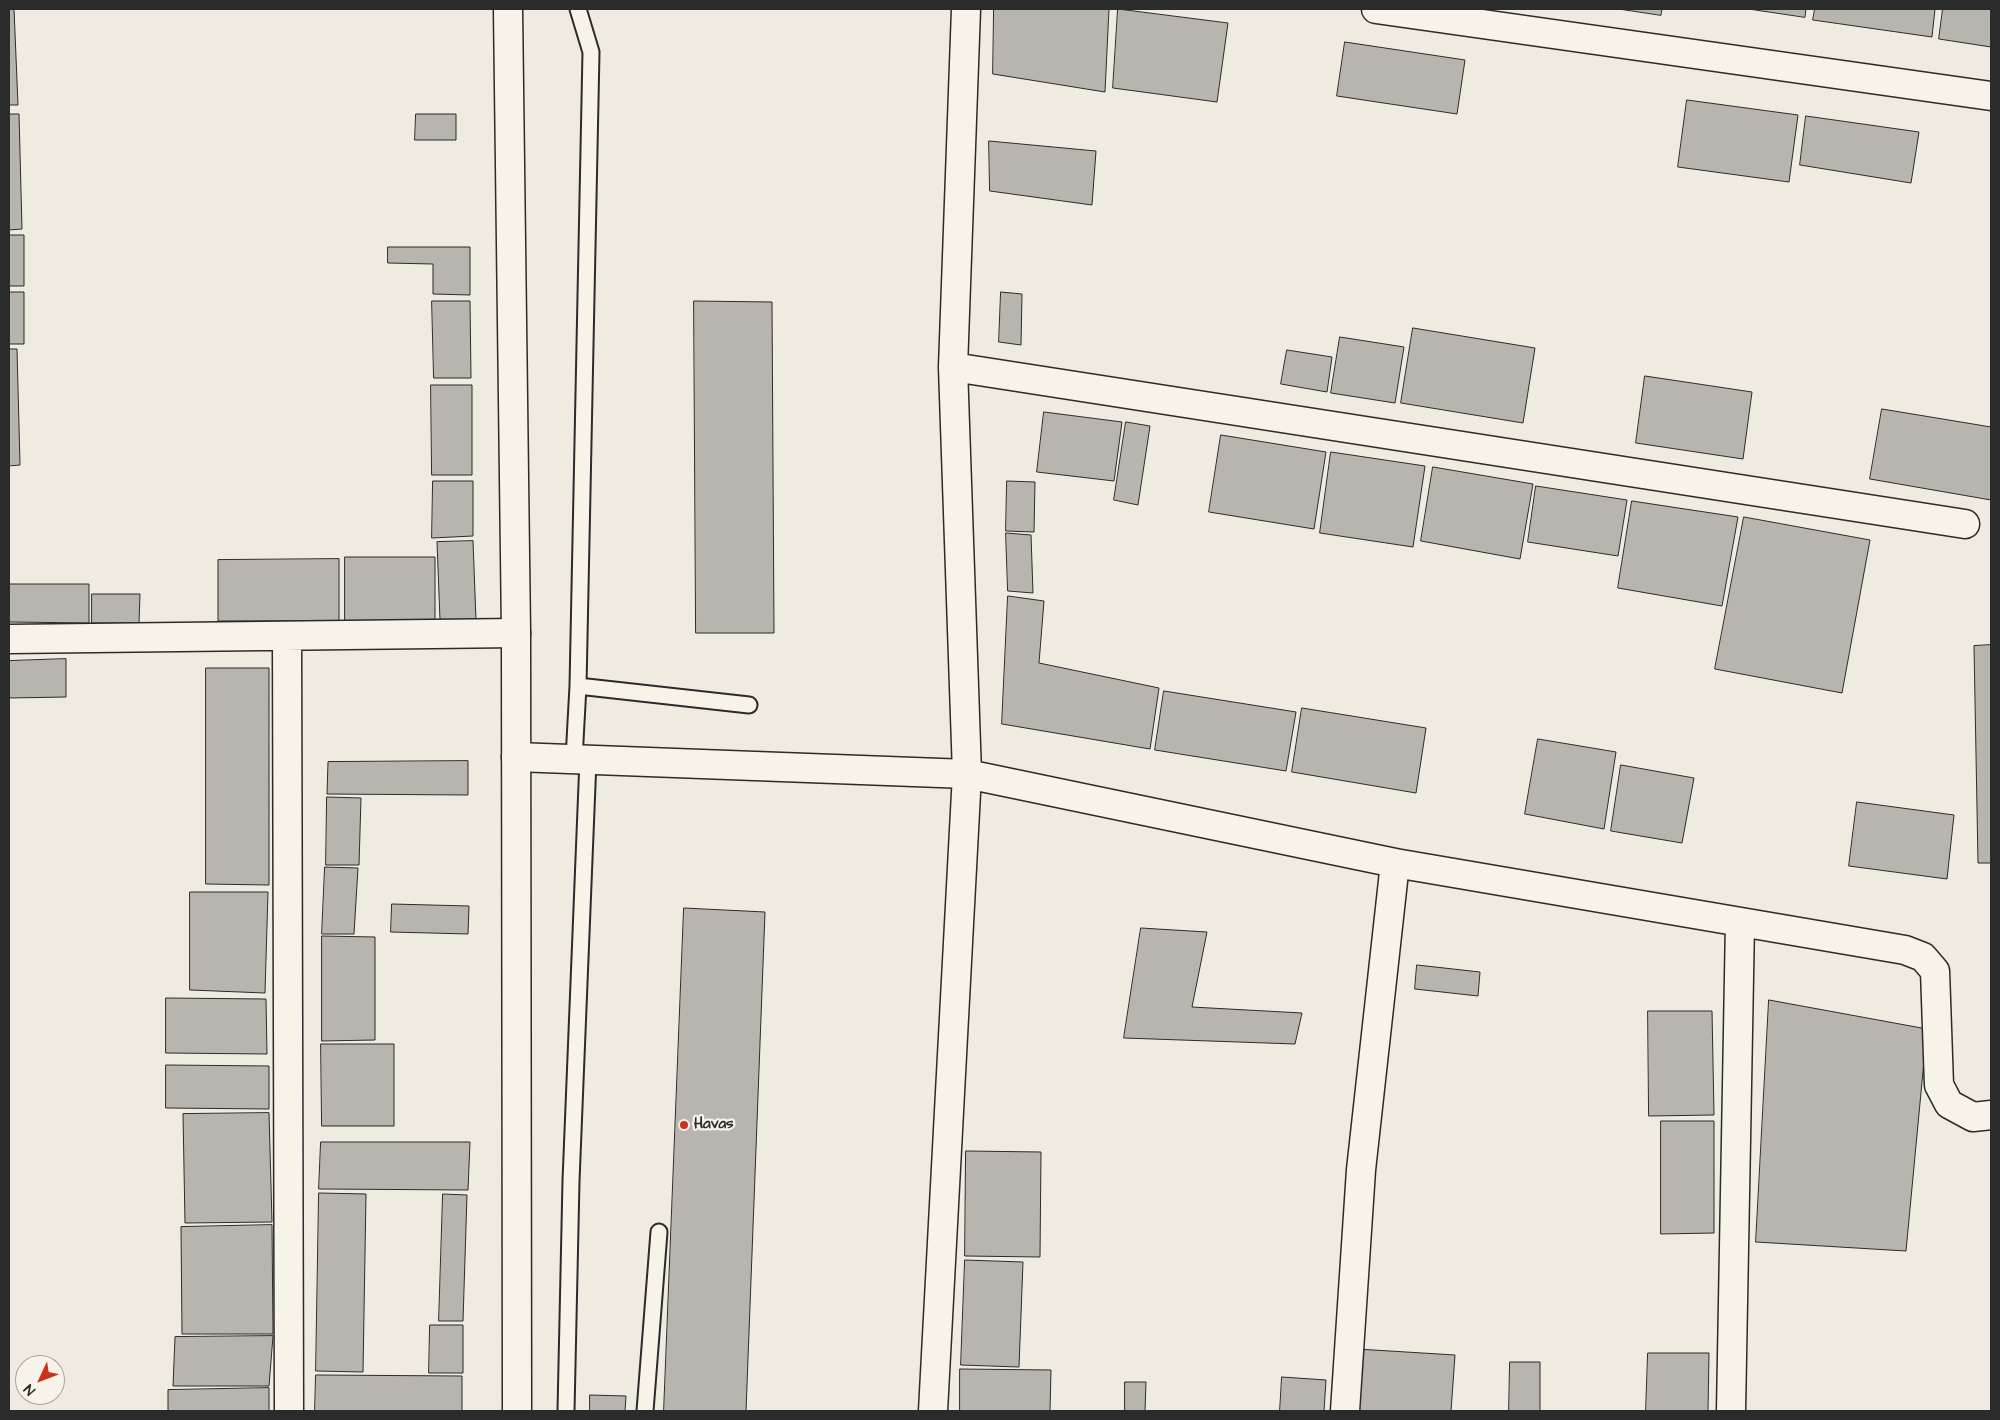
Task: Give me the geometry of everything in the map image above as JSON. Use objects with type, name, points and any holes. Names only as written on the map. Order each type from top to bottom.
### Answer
[{"type":"street","points":[[508,9],[516,633],[517,1411]]},
{"type":"street","points":[[933,1411],[967,774],[953,367],[966,9]]},
{"type":"street","points":[[1376,9],[1991,96]]},
{"type":"street","points":[[953,367],[1965,524]]},
{"type":"street","points":[[9,639],[516,633]]},
{"type":"street","points":[[287,636],[289,1411]]},
{"type":"street","points":[[516,757],[967,774],[1395,863],[1905,950],[1923,956],[1935,971],[1939,1085],[1949,1104],[1973,1117],[1991,1115]]},
{"type":"street","points":[[1345,1411],[1361,1170],[1395,863]]},
{"type":"street","points":[[1731,1411],[1740,922]]},
{"type":"lane","points":[[566,1411],[581,759],[578,686],[591,52],[578,9]]},
{"type":"lane","points":[[578,686],[749,705]]},
{"type":"lane","points":[[645,1411],[659,1232]]},
{"type":"building","points":[[9,9],[14,9],[18,105],[9,105]]},
{"type":"building","points":[[994,9],[1109,9],[1105,92],[993,74]]},
{"type":"building","points":[[1118,9],[1228,23],[1217,102],[1113,88]]},
{"type":"building","points":[[1619,9],[1662,9],[1661,15]]},
{"type":"building","points":[[1749,9],[1806,9],[1805,17]]},
{"type":"building","points":[[1815,9],[1935,9],[1932,37],[1813,20]]},
{"type":"building","points":[[1943,9],[1991,9],[1991,47],[1939,39]]},
{"type":"building","points":[[1345,42],[1465,60],[1457,114],[1337,96]]},
{"type":"building","points":[[1687,100],[1798,115],[1789,182],[1678,167]]},
{"type":"building","points":[[9,114],[19,114],[22,229],[9,230]]},
{"type":"building","points":[[416,114],[456,114],[456,140],[415,140]]},
{"type":"building","points":[[1806,116],[1919,132],[1911,183],[1800,165]]},
{"type":"building","points":[[989,141],[1096,151],[1092,205],[990,191]]},
{"type":"building","points":[[9,235],[24,235],[24,286],[9,286]]},
{"type":"building","points":[[388,247],[470,247],[470,295],[433,294],[433,264],[388,263]]},
{"type":"building","points":[[9,292],[24,292],[24,344],[9,344]]},
{"type":"building","points":[[1001,292],[1022,294],[1021,345],[999,342]]},
{"type":"building","points":[[432,301],[470,301],[471,378],[434,378]]},
{"type":"building","points":[[694,301],[772,302],[774,633],[696,633]]},
{"type":"building","points":[[1413,328],[1535,348],[1523,423],[1401,403]]},
{"type":"building","points":[[1340,337],[1404,347],[1395,403],[1331,393]]},
{"type":"building","points":[[9,349],[17,349],[20,465],[9,466]]},
{"type":"building","points":[[1287,350],[1332,357],[1327,392],[1281,384]]},
{"type":"building","points":[[1645,376],[1752,392],[1743,459],[1636,443]]},
{"type":"building","points":[[431,385],[472,385],[472,475],[432,475]]},
{"type":"building","points":[[1882,409],[1991,427],[1991,500],[1870,479]]},
{"type":"building","points":[[1044,412],[1122,422],[1114,481],[1037,472]]},
{"type":"building","points":[[1126,422],[1150,426],[1138,505],[1114,500]]},
{"type":"building","points":[[1221,435],[1326,452],[1314,529],[1209,512]]},
{"type":"building","points":[[1331,452],[1425,466],[1413,547],[1320,533]]},
{"type":"building","points":[[1433,467],[1533,484],[1520,559],[1421,541]]},
{"type":"building","points":[[433,481],[473,481],[473,536],[432,538]]},
{"type":"building","points":[[1007,481],[1035,482],[1034,532],[1006,531]]},
{"type":"building","points":[[1536,486],[1627,500],[1618,556],[1528,542]]},
{"type":"building","points":[[1632,501],[1738,517],[1722,606],[1618,588]]},
{"type":"building","points":[[1744,517],[1870,540],[1842,693],[1715,669]]},
{"type":"building","points":[[1006,533],[1031,535],[1033,593],[1008,591]]},
{"type":"building","points":[[473,541],[476,620],[440,620],[437,542]]},
{"type":"building","points":[[345,557],[435,557],[435,620],[345,621]]},
{"type":"building","points":[[339,559],[339,621],[218,621],[218,560]]},
{"type":"building","points":[[9,584],[89,584],[89,623],[9,622]]},
{"type":"building","points":[[92,594],[140,594],[139,623],[92,623]]},
{"type":"building","points":[[1008,596],[1044,601],[1039,663],[1159,688],[1150,749],[1002,724]]},
{"type":"building","points":[[1991,645],[1991,863],[1978,863],[1974,646]]},
{"type":"building","points":[[66,659],[66,697],[9,698],[9,661]]},
{"type":"building","points":[[206,668],[269,668],[269,885],[206,884]]},
{"type":"building","points":[[1164,691],[1296,712],[1286,771],[1155,750]]},
{"type":"building","points":[[1302,708],[1426,728],[1416,793],[1292,772]]},
{"type":"building","points":[[1538,739],[1616,752],[1604,829],[1525,814]]},
{"type":"building","points":[[468,761],[468,795],[327,794],[328,762]]},
{"type":"building","points":[[1621,765],[1694,778],[1682,843],[1611,831]]},
{"type":"building","points":[[327,797],[361,798],[359,865],[326,865]]},
{"type":"building","points":[[1857,802],[1954,815],[1947,879],[1849,866]]},
{"type":"building","points":[[325,867],[358,868],[354,934],[322,934]]},
{"type":"building","points":[[190,892],[268,892],[265,993],[190,990]]},
{"type":"building","points":[[392,904],[469,906],[468,934],[391,932]]},
{"type":"building","points":[[684,908],[765,912],[746,1411],[664,1411]]},
{"type":"building","points":[[1141,928],[1207,932],[1192,1007],[1302,1013],[1295,1044],[1124,1038]]},
{"type":"building","points":[[322,936],[375,937],[375,1040],[322,1041]]},
{"type":"building","points":[[1417,965],[1480,972],[1478,996],[1415,989]]},
{"type":"building","points":[[166,998],[266,999],[267,1054],[166,1053]]},
{"type":"building","points":[[1769,1000],[1927,1029],[1906,1251],[1756,1242]]},
{"type":"building","points":[[1648,1011],[1712,1011],[1714,1115],[1649,1116]]},
{"type":"building","points":[[321,1044],[394,1044],[394,1126],[322,1126]]},
{"type":"building","points":[[166,1065],[269,1066],[269,1109],[166,1108]]},
{"type":"building","points":[[269,1113],[272,1222],[185,1223],[183,1114]]},
{"type":"building","points":[[1661,1121],[1714,1121],[1714,1233],[1661,1234]]},
{"type":"building","points":[[321,1142],[470,1142],[468,1190],[319,1189]]},
{"type":"building","points":[[966,1151],[1041,1152],[1040,1257],[965,1256]]},
{"type":"building","points":[[319,1193],[366,1194],[363,1372],[316,1371]]},
{"type":"building","points":[[443,1194],[467,1195],[463,1321],[439,1321]]},
{"type":"building","points":[[272,1225],[273,1334],[182,1334],[181,1227]]},
{"type":"building","points":[[965,1260],[1023,1262],[1019,1367],[961,1365]]},
{"type":"building","points":[[430,1325],[463,1325],[463,1373],[429,1373]]},
{"type":"building","points":[[273,1336],[269,1386],[173,1386],[175,1337]]},
{"type":"building","points":[[1357,1349],[1455,1355],[1451,1411],[1353,1411]]},
{"type":"building","points":[[1648,1353],[1709,1353],[1708,1411],[1646,1411]]},
{"type":"building","points":[[1510,1362],[1540,1362],[1540,1411],[1509,1411]]},
{"type":"building","points":[[960,1369],[1051,1370],[1050,1411],[960,1411]]},
{"type":"building","points":[[316,1375],[462,1376],[462,1411],[315,1411]]},
{"type":"building","points":[[1282,1377],[1326,1380],[1324,1411],[1280,1411]]},
{"type":"building","points":[[1125,1382],[1146,1382],[1145,1411],[1125,1411]]},
{"type":"building","points":[[269,1388],[269,1411],[168,1411],[168,1390]]},
{"type":"building","points":[[590,1395],[626,1396],[625,1411],[590,1411]]},
{"type":"place","name":"Havas","points":[[684,1125]]}]
